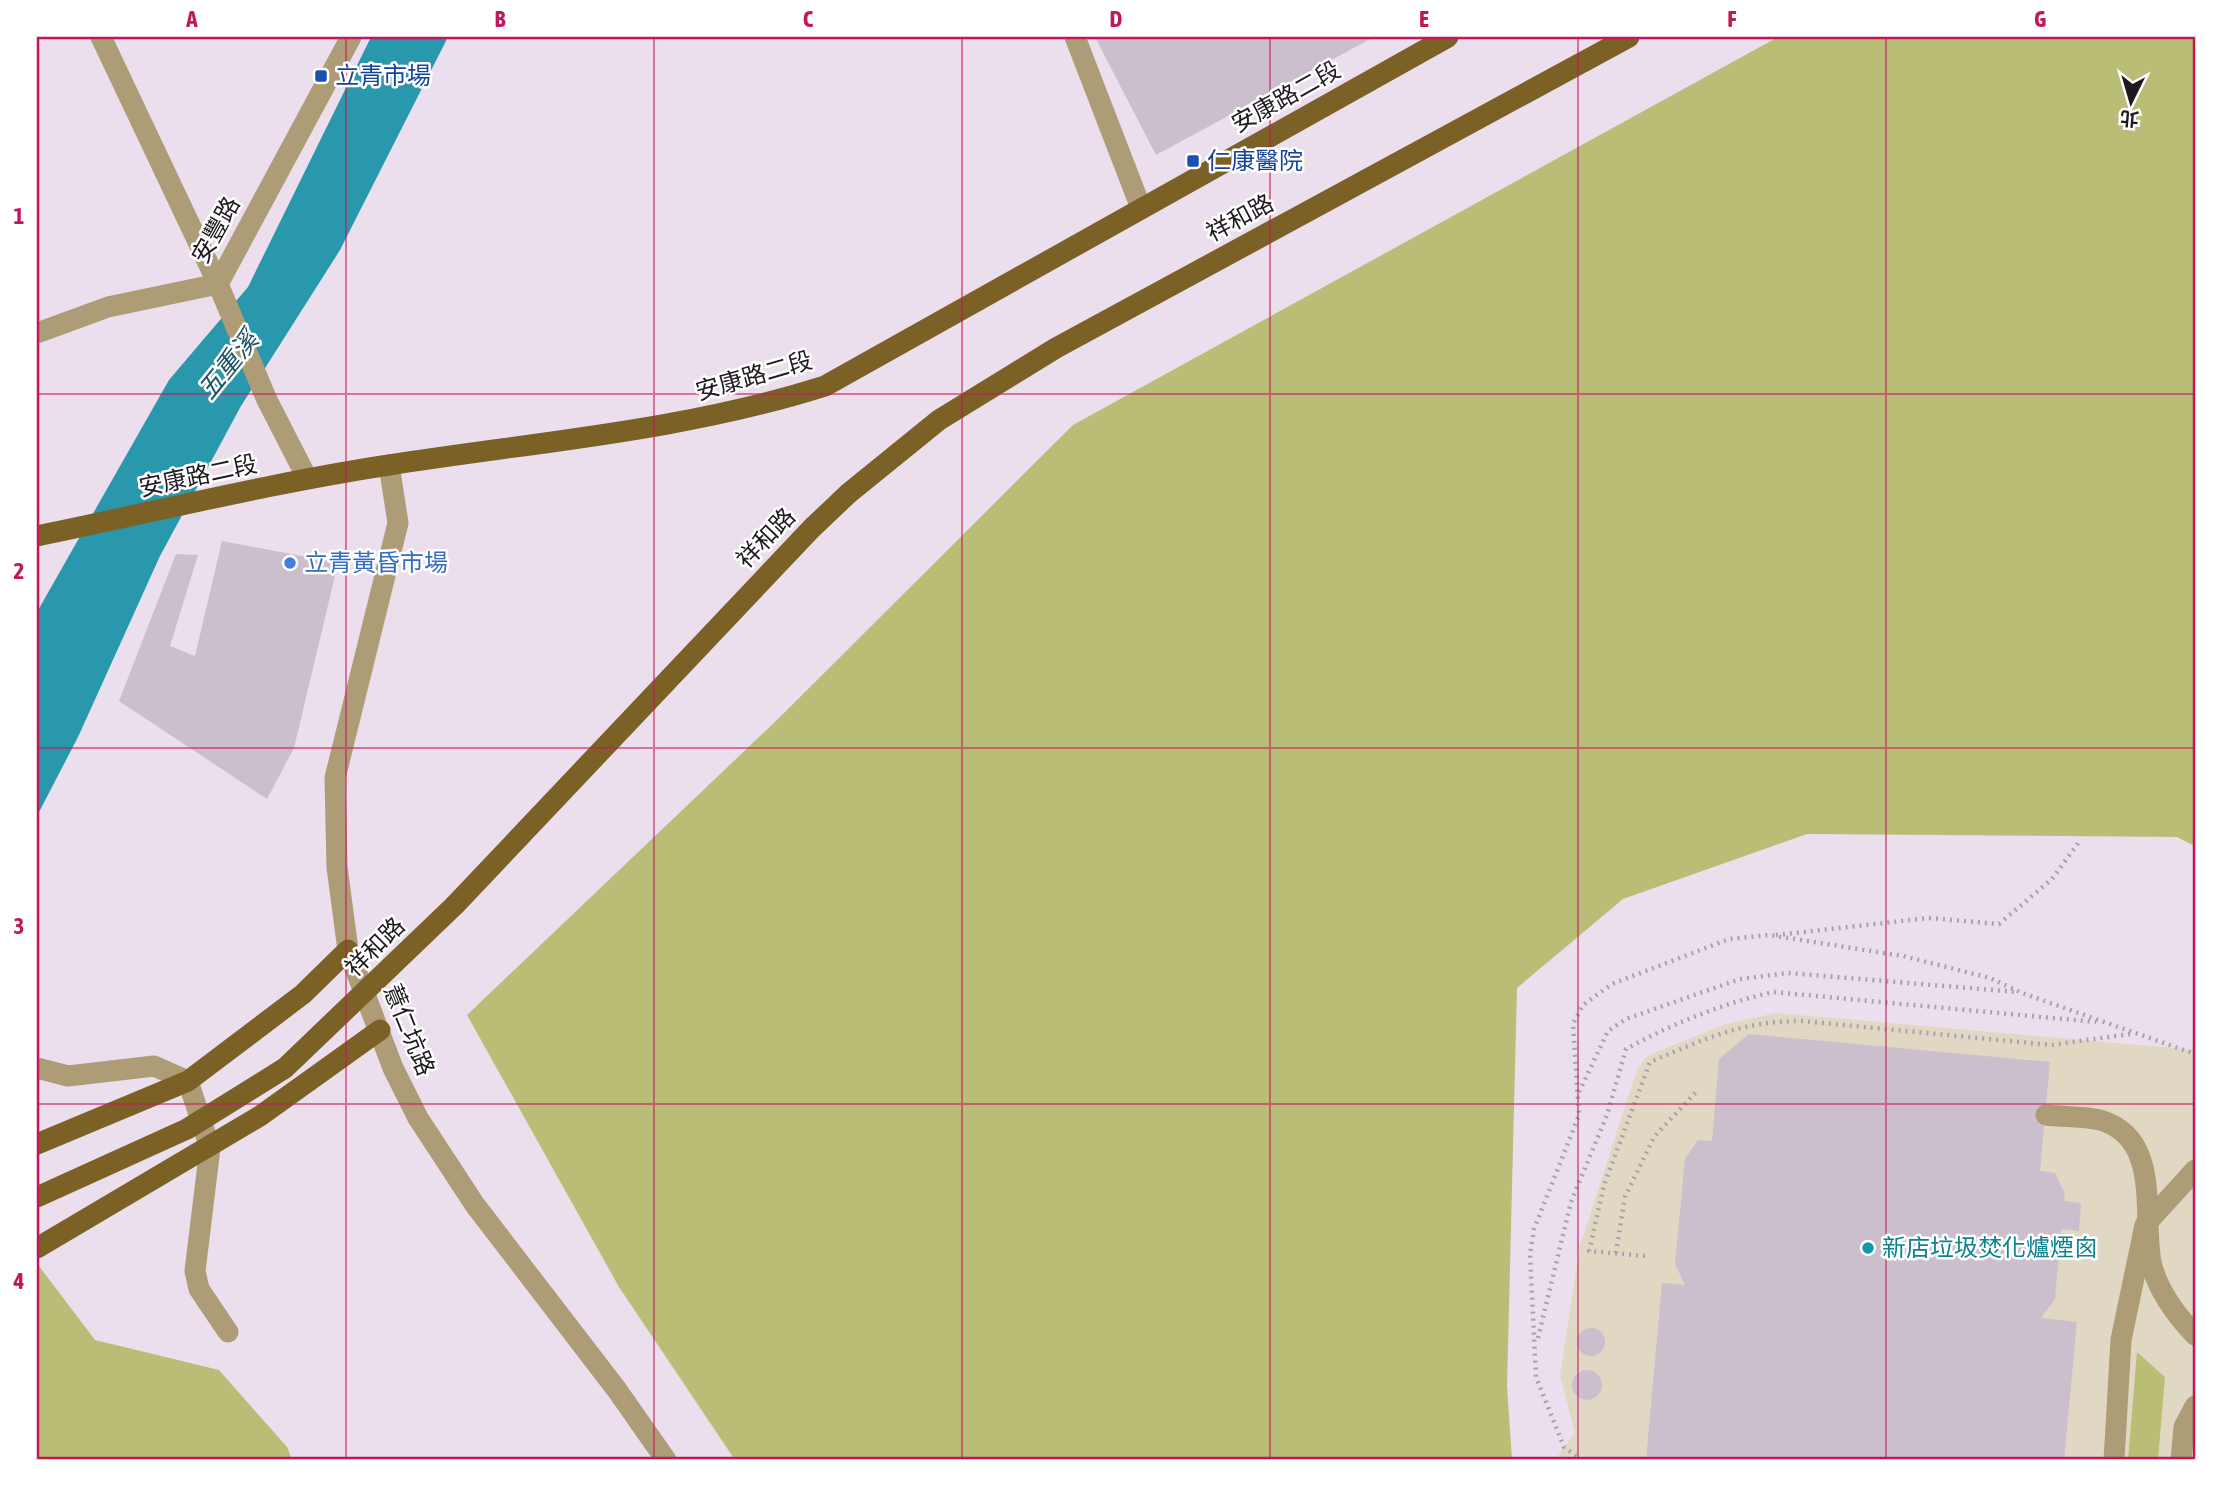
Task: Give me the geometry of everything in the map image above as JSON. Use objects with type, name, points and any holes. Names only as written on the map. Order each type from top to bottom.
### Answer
[{"type":"main road","name":"安康路二段","points":[[37,536],[307,478],[690,421],[768,404],[825,386],[1448,37]]},
{"type":"main road","name":"祥和路","points":[[37,1197],[187,1129],[285,1068],[455,905],[812,528],[849,493],[939,420],[1033,362],[1629,37]]},
{"type":"main road","points":[[37,1144],[188,1081],[303,994],[348,950]]},
{"type":"main road","points":[[37,1248],[210,1148],[283,1101],[380,1030]]},
{"type":"street","points":[[101,37],[218,284],[267,400],[307,478]]},
{"type":"street","name":"安豐路","points":[[40,325],[108,307],[218,284],[351,37]]},
{"type":"street","points":[[1075,37],[1140,208]]},
{"type":"street","name":"薏仁坑路","points":[[389,465],[398,523],[335,778],[337,867],[348,950],[393,1068],[418,1118],[475,1205],[617,1390],[666,1460]]},
{"type":"street","points":[[37,1068],[68,1076],[154,1066],[188,1081],[210,1148],[195,1271],[199,1289],[228,1332]]},
{"type":"street","points":[[2046,1115],[2100,1121],[2130,1137],[2147,1180],[2151,1263],[2167,1301],[2195,1335]]},
{"type":"street","points":[[2114,1460],[2121,1340],[2145,1225],[2195,1170]]},
{"type":"street","points":[[2181,1460],[2184,1427],[2195,1406]]},
{"type":"path","points":[[1583,1460],[1564,1447],[1536,1377],[1537,1343],[1530,1254],[1534,1229],[1579,1115],[1573,1024],[1583,1004],[1612,984],[1729,939],[1928,918],[1999,924],[2052,879],[2079,842]]},
{"type":"path","points":[[1769,935],[1903,956],[1990,978],[2022,993],[2195,1054]]},
{"type":"path","points":[[1577,1094],[1608,1031],[1626,1019],[1740,979],[1787,973],[2022,993]]},
{"type":"path","points":[[1537,1343],[1571,1202],[1607,1115],[1626,1049],[1671,1025],[1734,1001],[1773,992],[2104,1023]]},
{"type":"path","points":[[1645,1256],[1589,1251],[1604,1185],[1650,1062],[1733,1028],[1765,1021],[1802,1021],[2052,1045],[2133,1034]]},
{"type":"path","points":[[1616,1253],[1625,1197],[1654,1137],[1698,1090]]},
{"type":"shaded area","name":"新店垃圾焚化爐煙囪","points":[[1776,1013],[2195,1050],[2195,1460],[1555,1460],[1575,1433],[1560,1376],[1580,1246],[1637,1070],[1647,1056],[1723,1025]]},
{"type":"green space","points":[[1778,37],[2195,37],[2195,846],[2177,837],[1807,834],[1623,899],[1517,988],[1507,1386],[1512,1460],[735,1460],[619,1287],[467,1015],[778,719],[1073,425]]},
{"type":"green space","points":[[39,1266],[95,1340],[219,1370],[287,1447],[292,1460],[37,1460]]},
{"type":"green space","points":[[2137,1352],[2165,1377],[2158,1460],[2128,1460]]},
{"type":"water","name":"五重溪","points":[[371,37],[448,37],[340,250],[241,406],[160,556],[78,737],[37,816],[37,612],[169,380],[248,287]]},
{"type":"building","points":[[1095,37],[1374,37],[1156,155]]},
{"type":"building","points":[[222,541],[338,563],[294,748],[267,799],[119,701],[176,554],[198,555],[170,646],[195,656]]},
{"type":"building","name":"新店垃圾焚化爐煙囪","points":[[1749,1034],[2050,1062],[2040,1171],[2055,1173],[2065,1194],[2064,1201],[2081,1203],[2079,1231],[2061,1229],[2055,1299],[2041,1318],[2077,1322],[2064,1460],[1646,1460],[1662,1283],[1685,1285],[1675,1264],[1685,1159],[1698,1140],[1712,1141],[1719,1059]]},
{"type":"building","points":[[1591,1328],[1601,1332],[1605,1342],[1601,1352],[1591,1356],[1581,1352],[1577,1342],[1581,1332]]},
{"type":"building","points":[[1587,1370],[1597,1375],[1602,1385],[1597,1395],[1587,1400],[1577,1395],[1572,1385],[1577,1375]]},
{"type":"place","name":"立青市場","points":[[321,76]]},
{"type":"place","name":"仁康醫院","points":[[1193,161]]},
{"type":"place","name":"立青黃昏市場","points":[[290,563]]},
{"type":"place","name":"新店垃圾焚化爐煙囪","points":[[1868,1248]]}]
